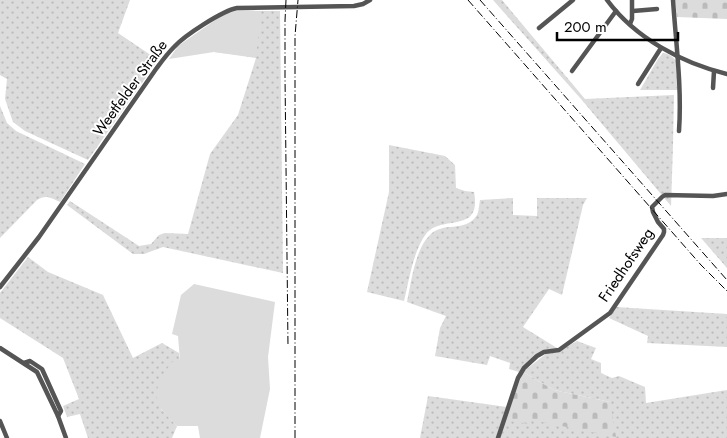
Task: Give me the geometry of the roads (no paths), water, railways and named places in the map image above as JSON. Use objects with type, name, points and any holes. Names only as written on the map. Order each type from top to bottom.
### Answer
[{"type":"street","points":[[276,0],[276,7]]},
{"type":"street","name":"Weetfelder Straße","points":[[0,287],[36,243],[156,69],[176,45],[230,9],[248,7],[354,6],[370,0]]},
{"type":"street","points":[[539,28],[573,0]]},
{"type":"street","points":[[607,0],[645,38],[661,48],[704,68],[727,74]]},
{"type":"street","points":[[630,24],[633,11],[632,0]]},
{"type":"street","points":[[673,0],[678,56],[679,131]]},
{"type":"street","points":[[633,11],[657,9]]},
{"type":"street","points":[[572,71],[616,11]]},
{"type":"street","points":[[638,84],[661,48]]},
{"type":"street","points":[[713,88],[714,71]]},
{"type":"street","name":"Friedhofsweg","points":[[498,438],[518,378],[524,368],[544,352],[559,350],[610,313],[664,232],[664,229],[652,212],[652,207],[665,195],[712,196],[727,194]]},
{"type":"street","points":[[0,348],[38,372],[50,392],[66,438]]},
{"type":"street","points":[[0,421],[6,438]]},
{"type":"railway","points":[[286,0],[288,346]]},
{"type":"railway","points":[[295,438],[295,36],[298,0]]},
{"type":"railway","points":[[468,0],[701,265],[727,291]]},
{"type":"railway","points":[[480,0],[727,280]]}]
